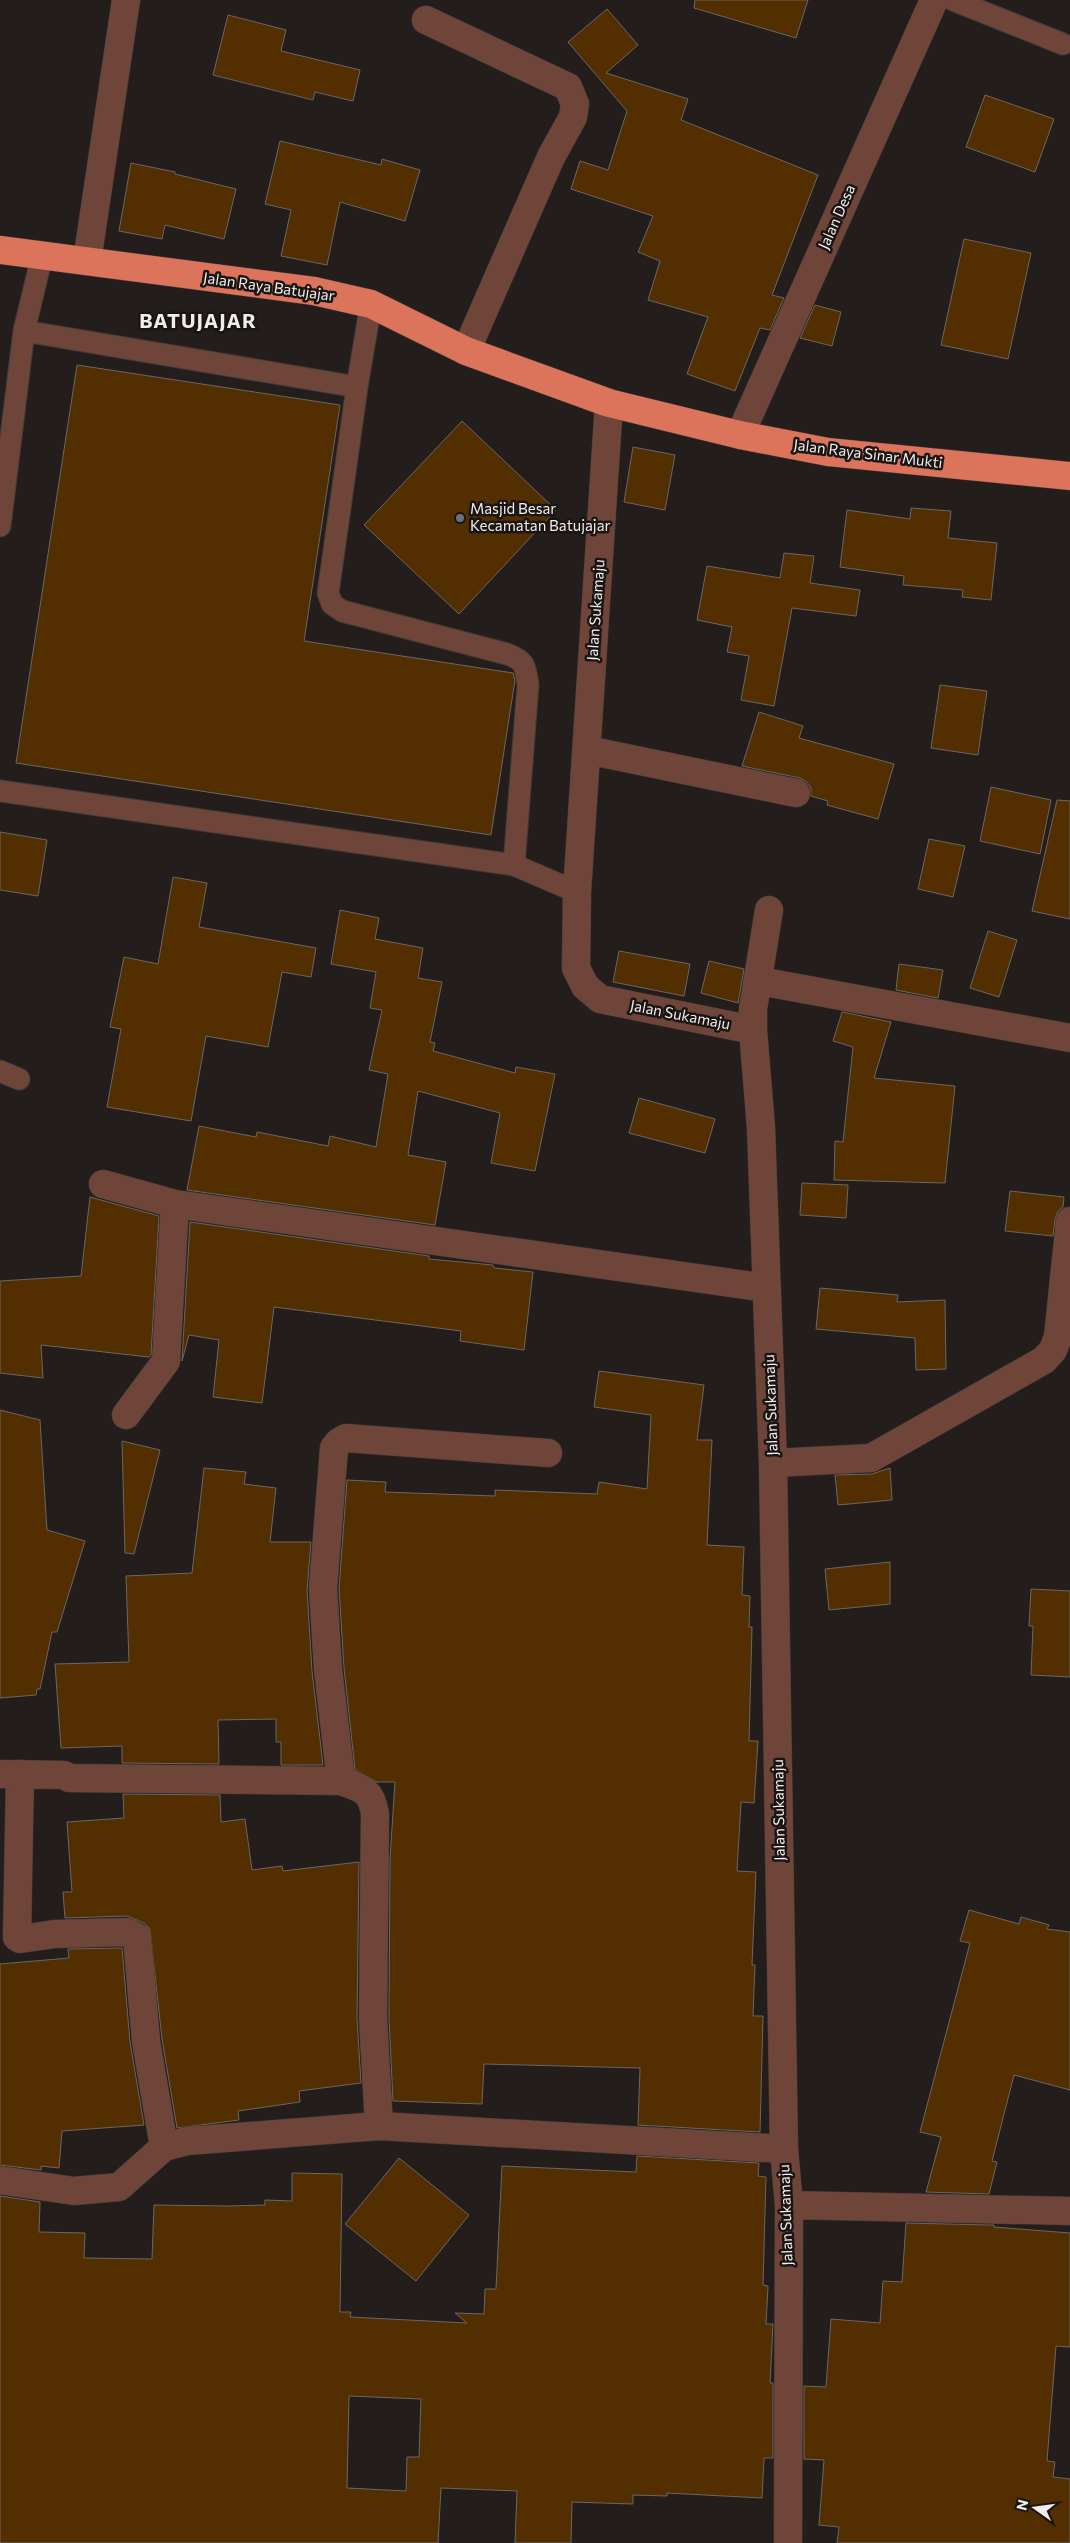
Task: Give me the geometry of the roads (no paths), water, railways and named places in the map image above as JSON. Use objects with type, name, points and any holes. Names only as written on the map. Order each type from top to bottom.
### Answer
[{"type":"highway","name":"Jalan Raya Batujajar","points":[[0,250],[314,291],[371,304],[466,351],[609,403]]},
{"type":"highway","name":"Jalan Raya Sinar Mukti","points":[[609,403],[740,435],[828,452],[1070,476]]},
{"type":"street","points":[[88,261],[126,0]]},
{"type":"street","name":"Jalan Desa","points":[[740,435],[934,0]]},
{"type":"street","points":[[426,20],[568,87],[575,104],[573,117],[551,157],[466,351]]},
{"type":"street","name":"Jalan Sukamaju","points":[[609,403],[588,750],[577,892],[576,968],[585,986],[600,999],[753,1030],[761,1128],[774,1464],[784,2149],[789,2205],[788,2543]]},
{"type":"street","points":[[588,750],[796,793]]},
{"type":"street","points":[[753,1030],[753,1009],[759,982],[769,910]]},
{"type":"street","points":[[759,982],[1070,1038]]},
{"type":"street","points":[[103,1184],[175,1204],[767,1288]]},
{"type":"street","points":[[126,1415],[166,1361],[175,1204]]},
{"type":"street","points":[[774,1464],[870,1458],[1044,1360],[1053,1350],[1058,1338],[1070,1221]]},
{"type":"street","points":[[341,1781],[328,1668],[323,1589],[334,1448],[346,1438],[548,1453]]},
{"type":"street","points":[[164,2147],[146,2041],[137,1937],[127,1932],[55,1934],[20,1939],[17,1937],[10,1774],[64,1775],[69,1778],[341,1781],[364,1790],[370,1795],[375,1814],[373,2018],[379,2126]]},
{"type":"street","points":[[0,2180],[74,2191],[119,2187],[164,2147],[187,2141],[379,2126],[784,2149]]},
{"type":"street","points":[[789,2205],[1070,2211]]},
{"type":"lane","points":[[953,0],[1063,44]]},
{"type":"lane","points":[[0,526],[24,331],[42,256]]},
{"type":"lane","points":[[371,304],[357,387],[328,593],[332,604],[342,611],[507,654],[518,659],[524,665],[528,685],[514,865]]},
{"type":"lane","points":[[24,331],[357,387]]},
{"type":"lane","points":[[0,791],[514,865],[577,892]]},
{"type":"place","name":"Masjid Besar Kecamatan Batujajar","points":[[460,518]]},
{"type":"district","name":"BATUJAJAR","points":[[198,321]]}]
